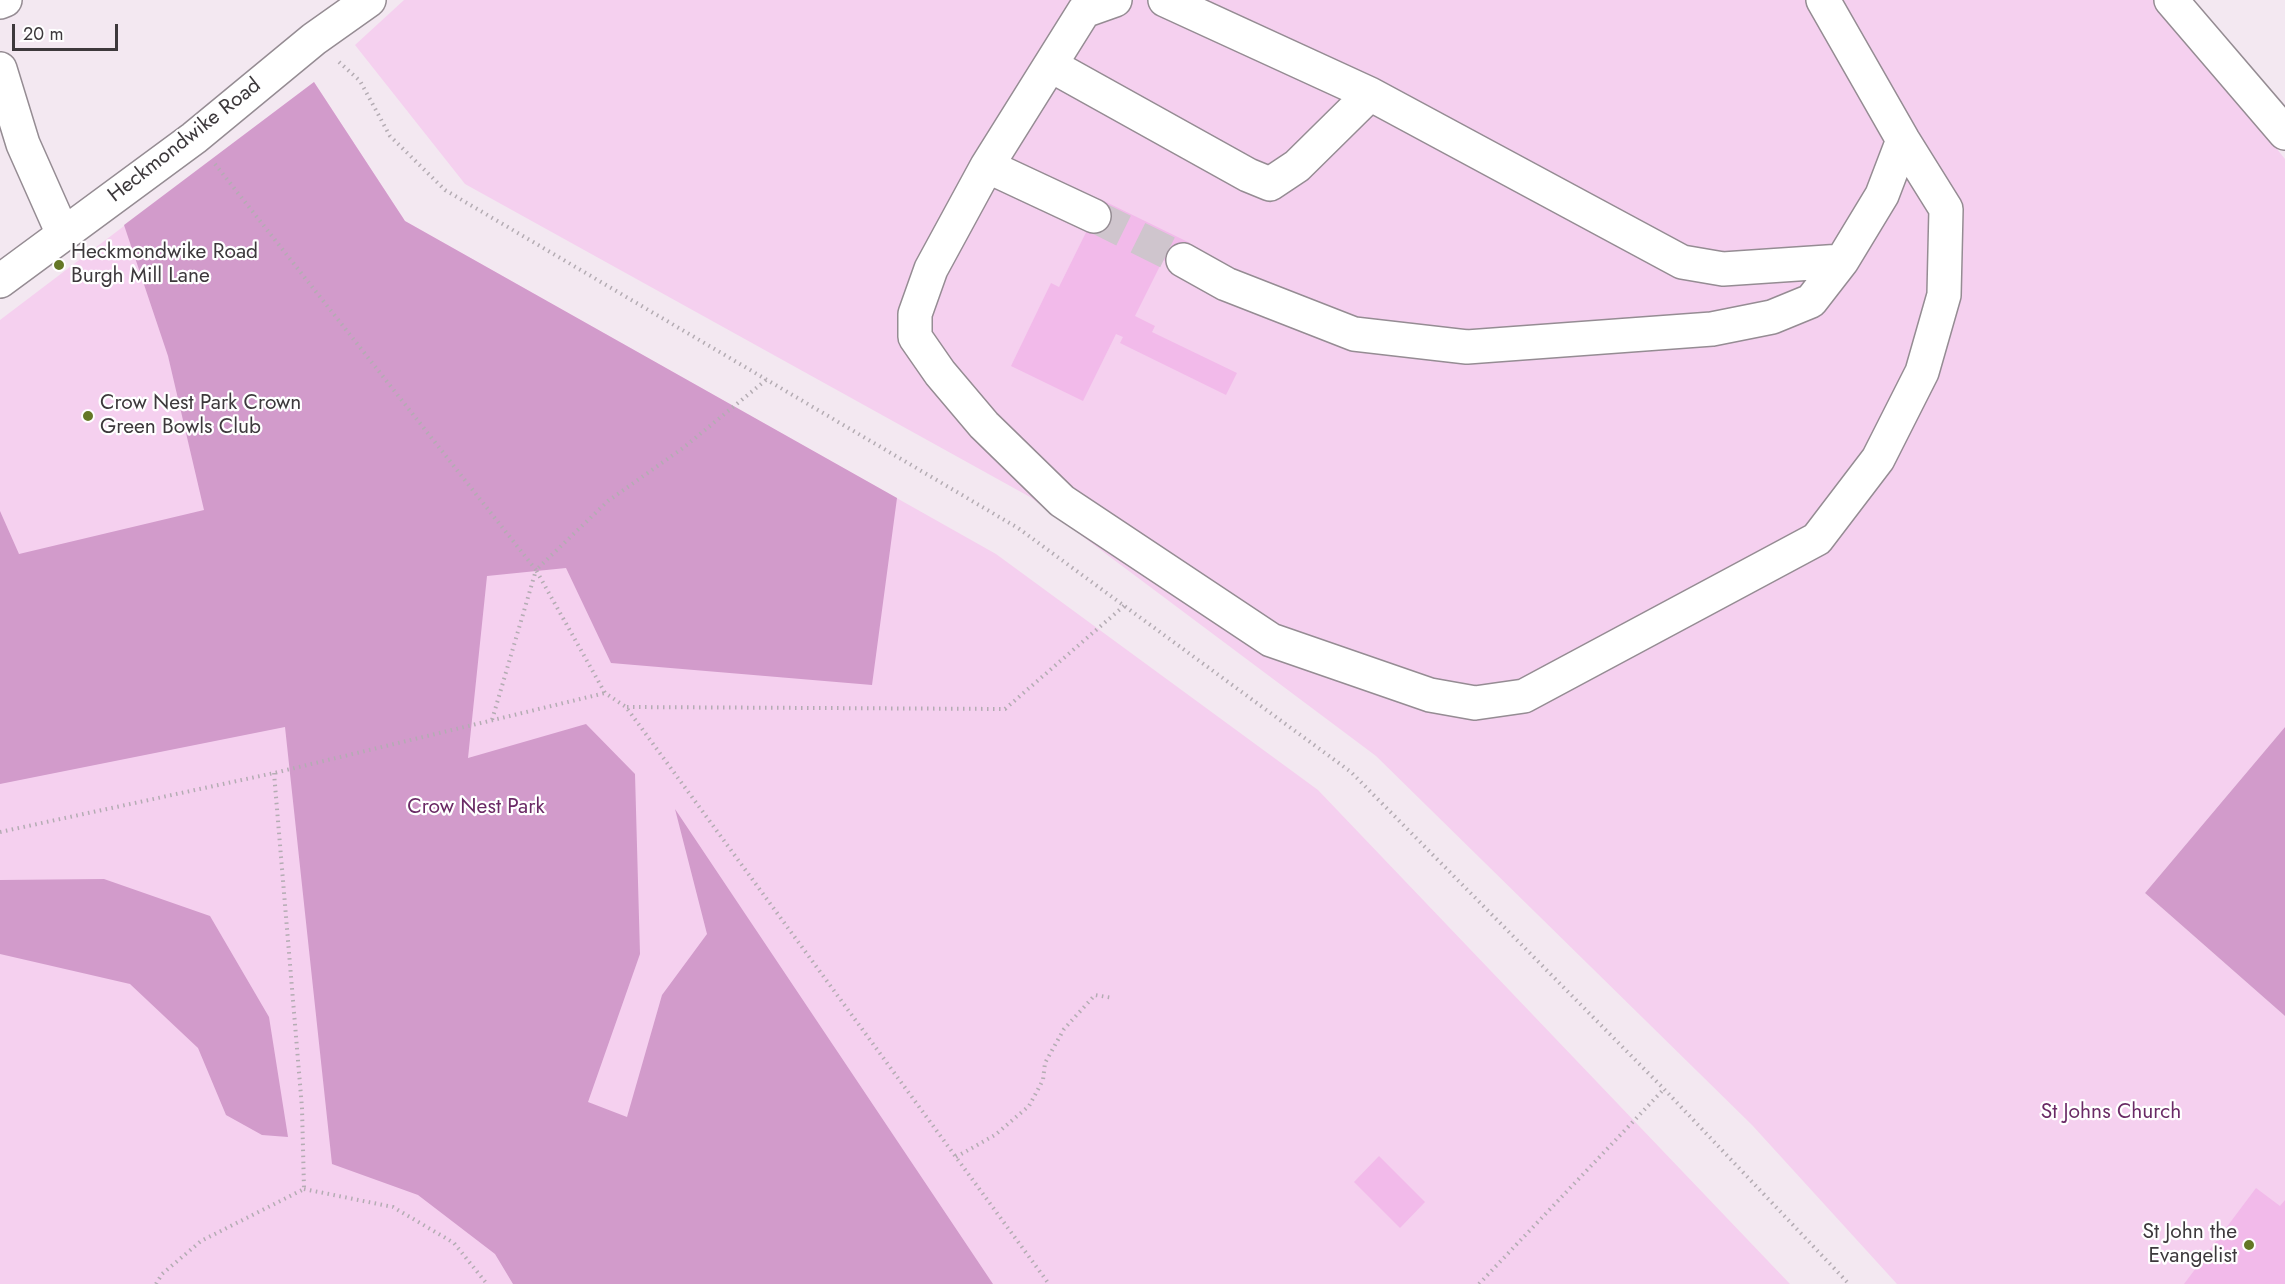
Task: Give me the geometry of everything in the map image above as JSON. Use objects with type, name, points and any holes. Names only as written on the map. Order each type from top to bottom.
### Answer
[{"type":"main road","points":[[0,2],[5,0]]},
{"type":"main road","name":"Heckmondwike Road","points":[[0,281],[194,138],[314,39],[369,0]]},
{"type":"main road","points":[[1115,0],[1084,11],[1052,66],[987,166],[931,269],[915,314],[915,337],[940,374],[984,424],[1062,501],[1271,640],[1430,695],[1475,704],[1524,696],[1817,539],[1878,459],[1922,372],[1944,295],[1946,209],[1903,140],[1824,0]]},
{"type":"main road","points":[[1165,0],[1370,94],[1682,262],[1724,269],[1842,261]]},
{"type":"main road","points":[[2171,0],[2285,133]]},
{"type":"main road","points":[[1052,66],[1248,175],[1270,184],[1298,166],[1370,94]]},
{"type":"main road","points":[[0,69],[23,144],[63,234]]},
{"type":"main road","points":[[1183,260],[1226,284],[1354,334],[1467,347],[1712,329],[1772,317],[1811,302],[1842,261],[1882,195],[1903,140]]},
{"type":"main road","points":[[987,166],[1094,216]]},
{"type":"path","points":[[314,39],[360,81],[390,136],[445,190],[1018,528],[1351,772],[1664,1089],[1849,1284]]},
{"type":"path","points":[[194,138],[536,570],[605,693],[626,707],[1049,1284]]},
{"type":"path","points":[[492,720],[536,570],[608,501],[683,448],[766,380]]},
{"type":"path","points":[[626,707],[1005,709],[1125,605]]},
{"type":"path","points":[[0,832],[274,773],[605,693]]},
{"type":"path","points":[[274,773],[302,1108],[304,1189]]},
{"type":"path","points":[[956,1157],[995,1135],[1029,1106],[1043,1080],[1045,1064],[1064,1029],[1095,995],[1113,998]]},
{"type":"path","points":[[1479,1284],[1664,1089]]},
{"type":"path","points":[[156,1284],[162,1274],[201,1241],[304,1189],[393,1207],[454,1244],[487,1284]]},
{"type":"green space","name":"St Johns Church","points":[[404,0],[2158,0],[2285,159],[2285,727],[2145,893],[2285,1016],[2285,1284],[1897,1284],[1752,1125],[1376,756],[1030,497],[465,184],[355,45]]},
{"type":"green space","name":"Crow Nest Park","points":[[314,82],[405,221],[996,554],[1318,790],[1790,1284],[0,1284],[0,320]]},
{"type":"green space","points":[[314,82],[405,221],[897,498],[872,685],[611,663],[566,568],[487,576],[468,758],[586,724],[635,774],[640,954],[588,1102],[627,1117],[662,995],[707,934],[675,809],[993,1284],[513,1284],[495,1254],[418,1195],[332,1164],[285,727],[0,784],[0,511],[19,554],[204,510],[168,356],[124,225]]},
{"type":"green space","points":[[2285,727],[2285,1016],[2145,893]]},
{"type":"green space","points":[[104,879],[210,916],[269,1017],[288,1137],[262,1135],[226,1115],[198,1048],[130,984],[0,954],[0,880]]},
{"type":"building","points":[[1102,200],[1190,243],[1179,268],[1163,260],[1135,316],[1155,326],[1152,332],[1237,373],[1226,395],[1120,343],[1123,337],[1116,334],[1083,401],[1011,366],[1051,283],[1059,287]]},
{"type":"building","points":[[1379,1156],[1425,1202],[1400,1228],[1354,1182]]},
{"type":"building","name":"St John the Evangelist","points":[[2256,1188],[2280,1206],[2285,1200],[2285,1284],[2184,1284]]},
{"type":"tunnel","points":[[1094,216],[1183,260]]},
{"type":"place","name":"Heckmondwike Road Burgh Mill Lane","points":[[59,265]]},
{"type":"place","name":"Crow Nest Park Crown Green Bowls Club","points":[[88,416]]},
{"type":"place","name":"St John the Evangelist","points":[[2249,1245]]}]
